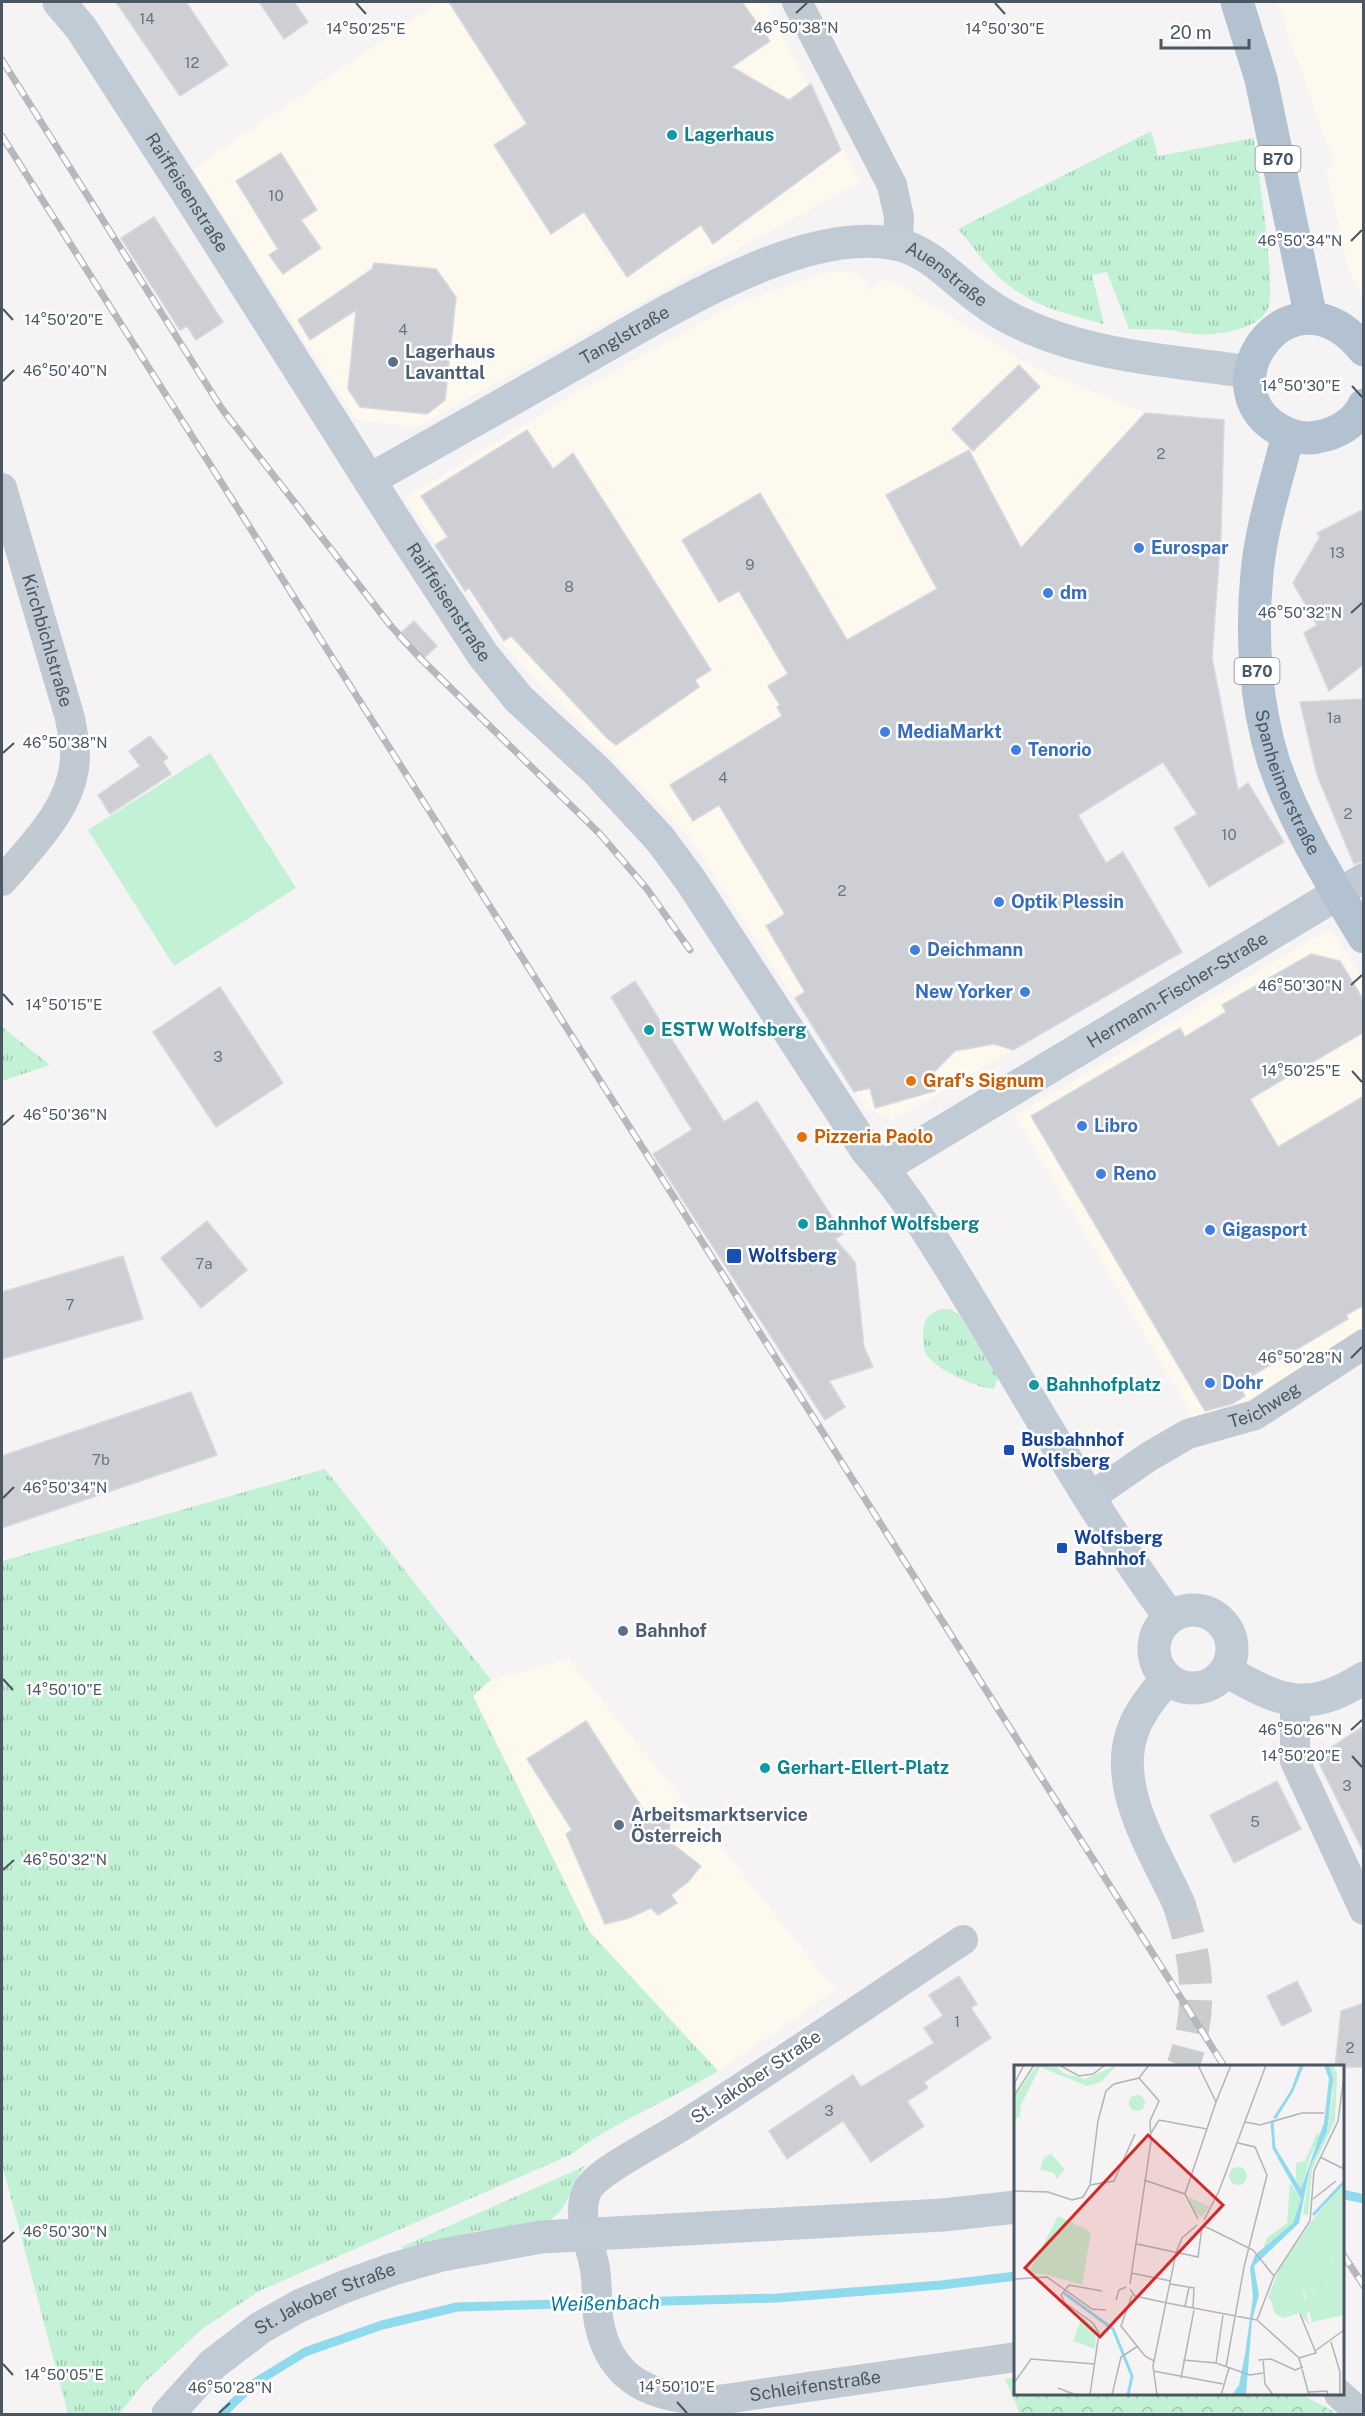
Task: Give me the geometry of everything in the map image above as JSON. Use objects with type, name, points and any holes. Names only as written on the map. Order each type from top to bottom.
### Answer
[{"type":"main road","name":"B70","points":[[1237,2],[1261,79],[1311,318]]},
{"type":"main road","points":[[1363,409],[1347,426],[1329,435],[1309,439],[1288,435],[1271,425],[1258,410],[1251,391],[1250,372],[1256,350],[1270,333],[1290,321],[1311,318],[1332,322],[1350,333],[1364,350]]},
{"type":"main road","name":"Spanheimerstraße","points":[[1288,435],[1257,572],[1255,636],[1260,697],[1274,762],[1293,808],[1350,886],[1364,937]]},
{"type":"street","name":"Raiffeisenstraße","points":[[59,2],[81,28],[483,655],[519,699],[597,771],[660,839],[867,1151],[882,1168]]},
{"type":"street","name":"Auenstraße","points":[[797,2],[892,185],[899,218],[898,244],[931,260],[981,300],[1019,323],[1056,339],[1115,352],[1250,372]]},
{"type":"street","name":"Tanglstraße","points":[[369,480],[705,290],[780,258],[834,244],[869,240],[898,244]]},
{"type":"street","name":"Kirchbichlstraße","points":[[2,488],[70,718],[75,756],[70,784],[60,806],[43,833],[2,881]]},
{"type":"street","name":"Hermann-Fischer-Straße","points":[[882,1168],[1350,886]]},
{"type":"street","points":[[882,1168],[929,1233],[1122,1551],[1170,1617]]},
{"type":"street","name":"Teichweg","points":[[1089,1498],[1150,1456],[1188,1434],[1255,1415],[1364,1344]]},
{"type":"street","points":[[1189,1610],[1208,1612],[1217,1617],[1229,1633],[1232,1642],[1233,1652],[1226,1671],[1219,1679],[1198,1688],[1176,1685],[1167,1679],[1159,1670],[1154,1658],[1154,1645],[1162,1624],[1170,1617],[1189,1610]]},
{"type":"street","points":[[1226,1671],[1252,1686],[1295,1701],[1319,1699],[1342,1692],[1364,1678]]},
{"type":"street","points":[[1167,1679],[1148,1702],[1135,1726],[1128,1753],[1128,1780],[1134,1807],[1179,1904]]},
{"type":"street","points":[[1295,1701],[1295,1761],[1364,1910]]},
{"type":"street","name":"St. Jakober Straße","points":[[586,2234],[584,2200],[589,2187],[608,2170],[682,2126],[963,1940]]},
{"type":"street","name":"St. Jakober Straße","points":[[168,2415],[213,2364],[260,2328],[299,2306],[393,2269],[442,2255],[541,2237],[943,2215],[1014,2207]]},
{"type":"street","name":"Schleifenstraße","points":[[586,2234],[595,2268],[598,2320],[603,2340],[622,2371],[652,2391],[688,2400],[711,2401],[1014,2358]]},
{"type":"street","points":[[1340,2395],[1361,2415]]},
{"type":"shaded area","points":[[439,2],[765,2],[861,181],[416,427],[356,420],[193,169]]},
{"type":"shaded area","points":[[1277,2],[1363,2],[1363,299],[1349,272],[1326,168],[1334,165]]},
{"type":"shaded area","points":[[831,271],[858,273],[870,290],[887,278],[1035,368],[1145,413],[1224,420],[1221,533],[1212,658],[1164,762],[1078,815],[1106,863],[1123,852],[1182,952],[893,1120],[866,1108],[688,836],[502,643],[405,498],[579,391],[737,303]]},
{"type":"shaded area","points":[[1331,928],[1363,980],[1363,1336],[1210,1445],[1015,1116]]},
{"type":"shaded area","points":[[569,1659],[836,1990],[718,2071],[589,1931],[473,1695],[491,1680]]},
{"type":"green space","points":[[1151,131],[1158,156],[1254,138],[1268,253],[1270,296],[1268,308],[1259,320],[1252,324],[1236,330],[1207,334],[1129,329],[1107,272],[1092,275],[1104,324],[1049,308],[1024,296],[1000,278],[958,229]]},
{"type":"green space","points":[[210,753],[296,888],[174,966],[88,830]]},
{"type":"green space","points":[[2,1027],[50,1065],[2,1081]]},
{"type":"green space","points":[[941,1309],[951,1309],[960,1316],[998,1378],[994,1389],[977,1385],[946,1371],[925,1352],[924,1324],[930,1315]]},
{"type":"green space","points":[[325,1469],[491,1680],[473,1696],[589,1931],[718,2071],[606,2131],[572,2154],[259,2291],[202,2329],[144,2383],[119,2414],[68,2414],[2,2164],[2,1561]]},
{"type":"green space","points":[[585,2166],[565,2204],[554,2217],[546,2222],[477,2231],[404,2250],[401,2247]]},
{"type":"green space","points":[[1014,2378],[1014,2395],[1302,2395],[1333,2411],[1332,2414],[1020,2414],[1005,2379]]},
{"type":"building","points":[[116,2],[186,2],[228,65],[180,96]]},
{"type":"building","points":[[259,2],[294,2],[308,22],[284,39]]},
{"type":"building","name":"Lagerhaus","points":[[449,2],[742,2],[770,41],[732,67],[789,100],[811,84],[841,150],[713,244],[701,225],[627,277],[584,212],[551,234],[494,145],[527,124]]},
{"type":"building","points":[[281,153],[317,210],[301,220],[321,248],[283,274],[269,255],[278,249],[236,181]]},
{"type":"building","points":[[154,217],[223,322],[196,340],[187,326],[180,330],[121,238]]},
{"type":"building","points":[[374,263],[436,269],[456,297],[445,400],[427,414],[360,407],[348,389],[356,310],[310,340],[298,320],[372,269]]},
{"type":"building","points":[[1019,365],[1040,387],[973,451],[952,429]]},
{"type":"building","name":"Tenorio","points":[[1145,413],[1224,420],[1221,533],[1212,658],[1238,790],[1248,783],[1284,842],[1209,887],[1174,828],[1197,814],[1163,762],[1078,815],[1106,863],[1123,852],[1182,952],[1013,1050],[994,1044],[955,1051],[933,1073],[935,1091],[875,1108],[870,1088],[854,1092],[795,998],[805,992],[766,926],[785,914],[719,805],[693,821],[670,785],[782,716],[777,707],[780,705],[768,686],[788,674],[739,591],[719,602],[682,540],[760,493],[847,640],[937,589],[886,495],[969,450],[1021,548]]},
{"type":"building","points":[[527,430],[553,469],[573,453],[711,670],[695,680],[699,687],[616,745],[511,636],[504,641],[469,588],[465,591],[435,545],[448,537],[421,496]]},
{"type":"building","points":[[1364,509],[1364,664],[1329,691],[1304,633],[1317,625],[1293,583],[1320,537],[1317,533]]},
{"type":"building","points":[[414,621],[437,646],[420,662],[396,637]]},
{"type":"building","points":[[1364,699],[1364,861],[1354,864],[1317,775],[1300,702]]},
{"type":"building","points":[[150,736],[168,758],[163,762],[171,774],[110,814],[98,795],[140,766],[129,751]]},
{"type":"building","points":[[1311,954],[1340,961],[1364,1001],[1364,1032],[1250,1099],[1278,1147],[1364,1096],[1364,1305],[1346,1315],[1348,1319],[1238,1384],[1245,1396],[1232,1404],[1205,1411],[1031,1116],[1180,1028],[1185,1037],[1226,1012],[1222,1005]]},
{"type":"building","points":[[635,981],[724,1122],[757,1101],[843,1234],[835,1239],[855,1262],[864,1347],[873,1367],[829,1381],[845,1407],[825,1420],[653,1154],[692,1130],[611,997]]},
{"type":"building","points":[[220,987],[283,1083],[216,1127],[153,1032]]},
{"type":"building","points":[[207,1221],[247,1270],[201,1308],[161,1258]]},
{"type":"building","points":[[123,1256],[143,1319],[2,1359],[2,1292]]},
{"type":"building","points":[[191,1392],[217,1455],[2,1528],[2,1456]]},
{"type":"building","name":"Arbeitsmarktservice Österreich","points":[[586,1721],[646,1814],[670,1821],[669,1841],[701,1866],[688,1882],[671,1895],[677,1903],[658,1915],[651,1908],[629,1918],[605,1924],[566,1834],[572,1830],[527,1759]]},
{"type":"building","points":[[1364,1726],[1364,1853],[1316,1757]]},
{"type":"building","points":[[1277,1781],[1301,1829],[1234,1863],[1210,1815]]},
{"type":"building","points":[[959,1976],[977,2004],[971,2008],[991,2038],[924,2082],[928,2088],[907,2101],[924,2126],[871,2162],[843,2121],[787,2159],[769,2131],[853,2075],[861,2087],[934,2043],[924,2028],[943,2016],[929,1995]]},
{"type":"building","points":[[1297,1981],[1312,2011],[1282,2026],[1267,1996]]},
{"type":"building","points":[[1364,2003],[1364,2067],[1335,2065],[1341,2011]]},
{"type":"waterway","name":"Weißenbach","points":[[1344,2194],[1364,2199]]},
{"type":"waterway","name":"Weißenbach","points":[[222,2414],[253,2384],[305,2352],[382,2325],[457,2307],[777,2298],[941,2285],[1014,2276]]},
{"type":"tunnel","points":[[1179,1904],[1190,1945],[1196,1985],[1193,2025],[1183,2065]]},
{"type":"railway","points":[[2,60],[222,409],[390,625],[421,659],[600,834],[647,889],[690,950]]},
{"type":"railway","points":[[2,136],[1223,2065]]},
{"type":"railway","points":[[1344,2256],[1364,2286]]},
{"type":"place","name":"Lagerhaus","points":[[672,135]]},
{"type":"place","name":"Lagerhaus Lavanttal","points":[[393,362]]},
{"type":"place","name":"Eurospar","points":[[1139,548]]},
{"type":"place","name":"dm","points":[[1048,593]]},
{"type":"place","name":"MediaMarkt","points":[[885,732]]},
{"type":"place","name":"Tenorio","points":[[1016,750]]},
{"type":"place","name":"Optik Plessin","points":[[999,902]]},
{"type":"place","name":"Deichmann","points":[[915,950]]},
{"type":"place","name":"New Yorker","points":[[1025,992]]},
{"type":"place","name":"ESTW Wolfsberg","points":[[649,1030]]},
{"type":"place","name":"Graf's Signum","points":[[911,1081]]},
{"type":"place","name":"Libro","points":[[1082,1126]]},
{"type":"place","name":"Pizzeria Paolo","points":[[802,1137]]},
{"type":"place","name":"Reno","points":[[1101,1174]]},
{"type":"place","name":"Bahnhof Wolfsberg","points":[[803,1224]]},
{"type":"place","name":"Gigasport","points":[[1210,1230]]},
{"type":"place","name":"Wolfsberg","points":[[734,1256]]},
{"type":"place","name":"Dohr","points":[[1210,1383]]},
{"type":"place","name":"Bahnhofplatz","points":[[1034,1385]]},
{"type":"place","name":"Busbahnhof Wolfsberg","points":[[1009,1450]]},
{"type":"place","name":"Wolfsberg Bahnhof","points":[[1062,1548]]},
{"type":"place","name":"Bahnhof","points":[[623,1631]]},
{"type":"place","name":"Gerhart-Ellert-Platz","points":[[765,1768]]},
{"type":"place","name":"Arbeitsmarktservice Österreich","points":[[619,1825]]}]
